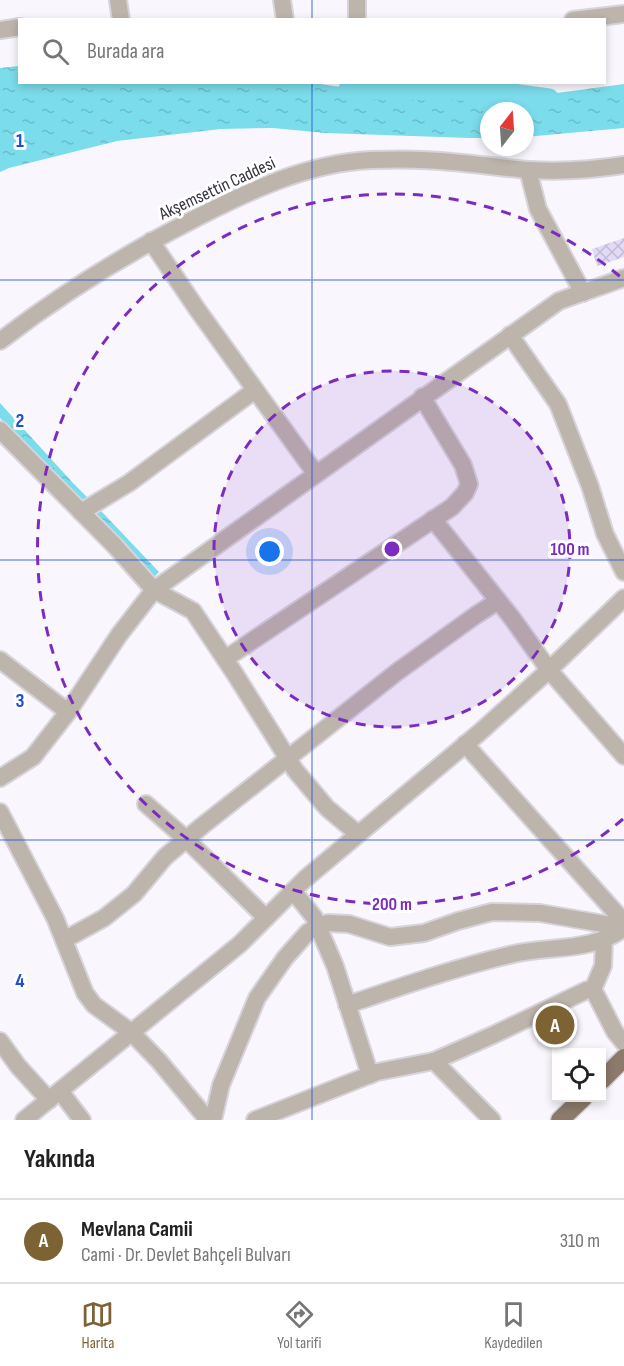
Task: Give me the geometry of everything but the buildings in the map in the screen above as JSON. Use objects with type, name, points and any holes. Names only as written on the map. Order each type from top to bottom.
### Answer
[{"type":"main road","points":[[606,1076],[624,1058]]},
{"type":"main road","points":[[560,1120],[579,1102]]},
{"type":"street","points":[[118,0],[121,18]]},
{"type":"street","points":[[282,0],[285,18]]},
{"type":"street","points":[[357,0],[357,18]]},
{"type":"street","points":[[590,18],[624,14]]},
{"type":"street","points":[[0,30],[18,27]]},
{"type":"street","name":"Akşemsettin Caddesi","points":[[0,341],[70,292],[151,241],[268,183],[308,171],[368,160],[403,159],[450,161],[528,170],[586,170],[624,165]]},
{"type":"street","points":[[528,170],[538,209],[583,293]]},
{"type":"street","points":[[151,241],[316,474]]},
{"type":"street","points":[[0,778],[33,757],[68,712],[119,635],[154,590],[559,301],[624,278]]},
{"type":"street","points":[[510,335],[558,404],[590,486],[605,534],[624,572]]},
{"type":"street","points":[[81,512],[129,483],[255,390]]},
{"type":"street","points":[[225,658],[452,507],[465,493],[469,484],[463,465],[422,398]]},
{"type":"street","points":[[0,430],[115,546],[154,590],[193,611],[295,770],[327,808],[358,834]]},
{"type":"street","points":[[433,519],[549,669],[624,756]]},
{"type":"street","points":[[24,1120],[240,944],[305,879],[465,744],[624,598]]},
{"type":"street","points":[[64,940],[104,918],[134,894],[165,857],[186,839],[397,672],[498,601]]},
{"type":"street","points":[[0,660],[68,712]]},
{"type":"street","points":[[465,744],[624,925]]},
{"type":"street","points":[[146,804],[186,839],[266,918]]},
{"type":"street","points":[[0,812],[55,918],[85,993],[94,1005],[131,1032],[159,1061],[207,1120]]},
{"type":"street","points":[[294,891],[318,926],[334,966],[370,1075]]},
{"type":"street","points":[[213,1120],[220,1085],[257,998],[285,958],[308,932],[318,926],[328,923],[349,924],[390,937],[423,933],[492,912],[540,914],[624,925]]},
{"type":"street","points":[[347,1005],[512,954],[585,945],[614,935],[624,925]]},
{"type":"street","points":[[593,990],[603,966],[604,939]]},
{"type":"street","points":[[255,1120],[280,1116],[377,1072],[434,1061],[587,990],[593,990]]},
{"type":"street","points":[[593,990],[615,1032],[624,1043]]},
{"type":"street","points":[[0,1041],[18,1066],[82,1120]]},
{"type":"street","points":[[434,1061],[492,1120]]},
{"type":"water","points":[[18,66],[18,84],[320,84],[438,95],[499,96],[557,93],[624,84],[624,128],[534,136],[534,102],[480,102],[480,138],[325,133],[273,128],[221,129],[117,141],[0,172],[0,68]]},
{"type":"water","points":[[0,403],[159,572],[150,581],[0,418]]},
{"type":"waterway","points":[[349,89],[461,90],[549,99]]},
{"type":"place","name":"Mevlana Camii","points":[[555,1025]]}]
